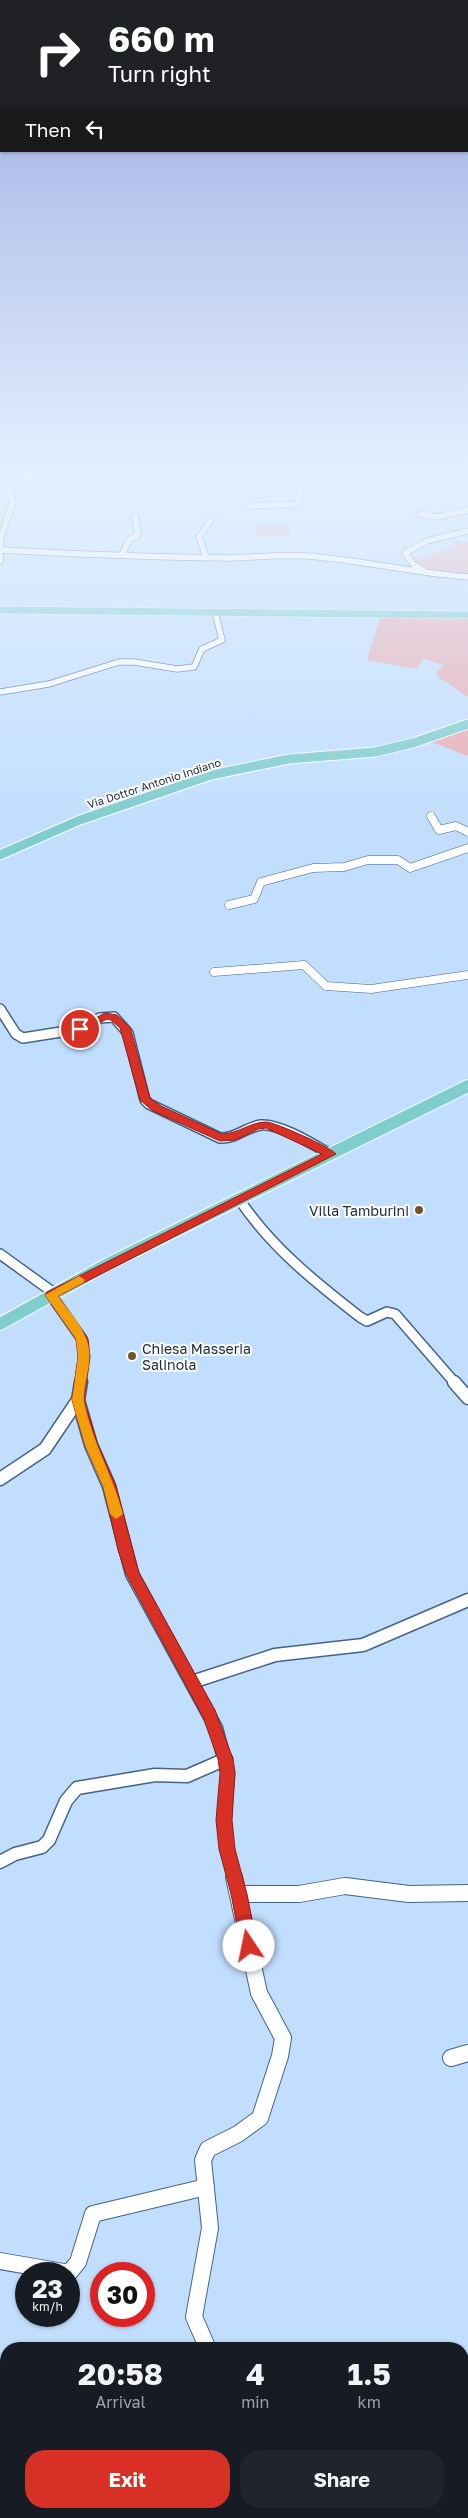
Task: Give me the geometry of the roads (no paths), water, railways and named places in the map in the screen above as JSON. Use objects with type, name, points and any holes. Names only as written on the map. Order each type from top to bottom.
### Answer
[{"type":"main road","points":[[0,610],[468,615]]},
{"type":"main road","name":"Via Dottor Antonio Indiano","points":[[0,855],[80,820],[211,775],[289,759],[375,752],[413,744],[468,724]]},
{"type":"main road","points":[[0,1324],[52,1294],[239,1198],[468,1086]]},
{"type":"street","points":[[0,692],[24,691],[80,674],[94,667],[116,662],[133,661],[183,669],[194,668],[202,649],[222,640],[215,612]]},
{"type":"street","points":[[431,816],[439,830],[456,826],[468,832]]},
{"type":"street","points":[[229,905],[254,898],[261,882],[268,878],[313,868],[344,868],[354,863],[386,859],[398,860],[410,868],[468,848]]},
{"type":"street","points":[[214,972],[304,965],[326,986],[371,989],[468,975]]},
{"type":"street","points":[[0,1009],[16,1034],[23,1038],[80,1029],[100,1018],[114,1017],[128,1033],[146,1100],[149,1104],[220,1138],[233,1138],[255,1126],[267,1125],[330,1154]]},
{"type":"street","points":[[239,1198],[258,1226],[300,1271],[327,1292],[367,1320],[387,1312],[395,1314],[468,1398]]},
{"type":"street","points":[[0,1254],[52,1294],[82,1339],[84,1357],[78,1400],[91,1445],[109,1486],[124,1550],[132,1574],[216,1728],[226,1759],[228,1773],[224,1820],[227,1849],[239,1894],[259,1993],[283,2038],[280,2056],[260,2118],[238,2134],[208,2149],[203,2160],[210,2228],[194,2317],[205,2342]]},
{"type":"street","points":[[0,1479],[45,1449],[78,1400]]},
{"type":"street","points":[[192,1682],[275,1655],[363,1645],[468,1600]]},
{"type":"street","points":[[0,1862],[15,1854],[42,1848],[49,1840],[66,1801],[77,1788],[154,1775],[187,1776],[226,1759]]},
{"type":"street","points":[[239,1894],[299,1894],[345,1886],[408,1894],[468,1893]]},
{"type":"street","points":[[451,2058],[468,2053]]},
{"type":"street","points":[[0,2261],[69,2273],[78,2262],[93,2214],[206,2188]]},
{"type":"place","name":"Villa Tamburini","points":[[419,1210]]},
{"type":"place","name":"Chiesa Masseria Salinola","points":[[132,1356]]}]
